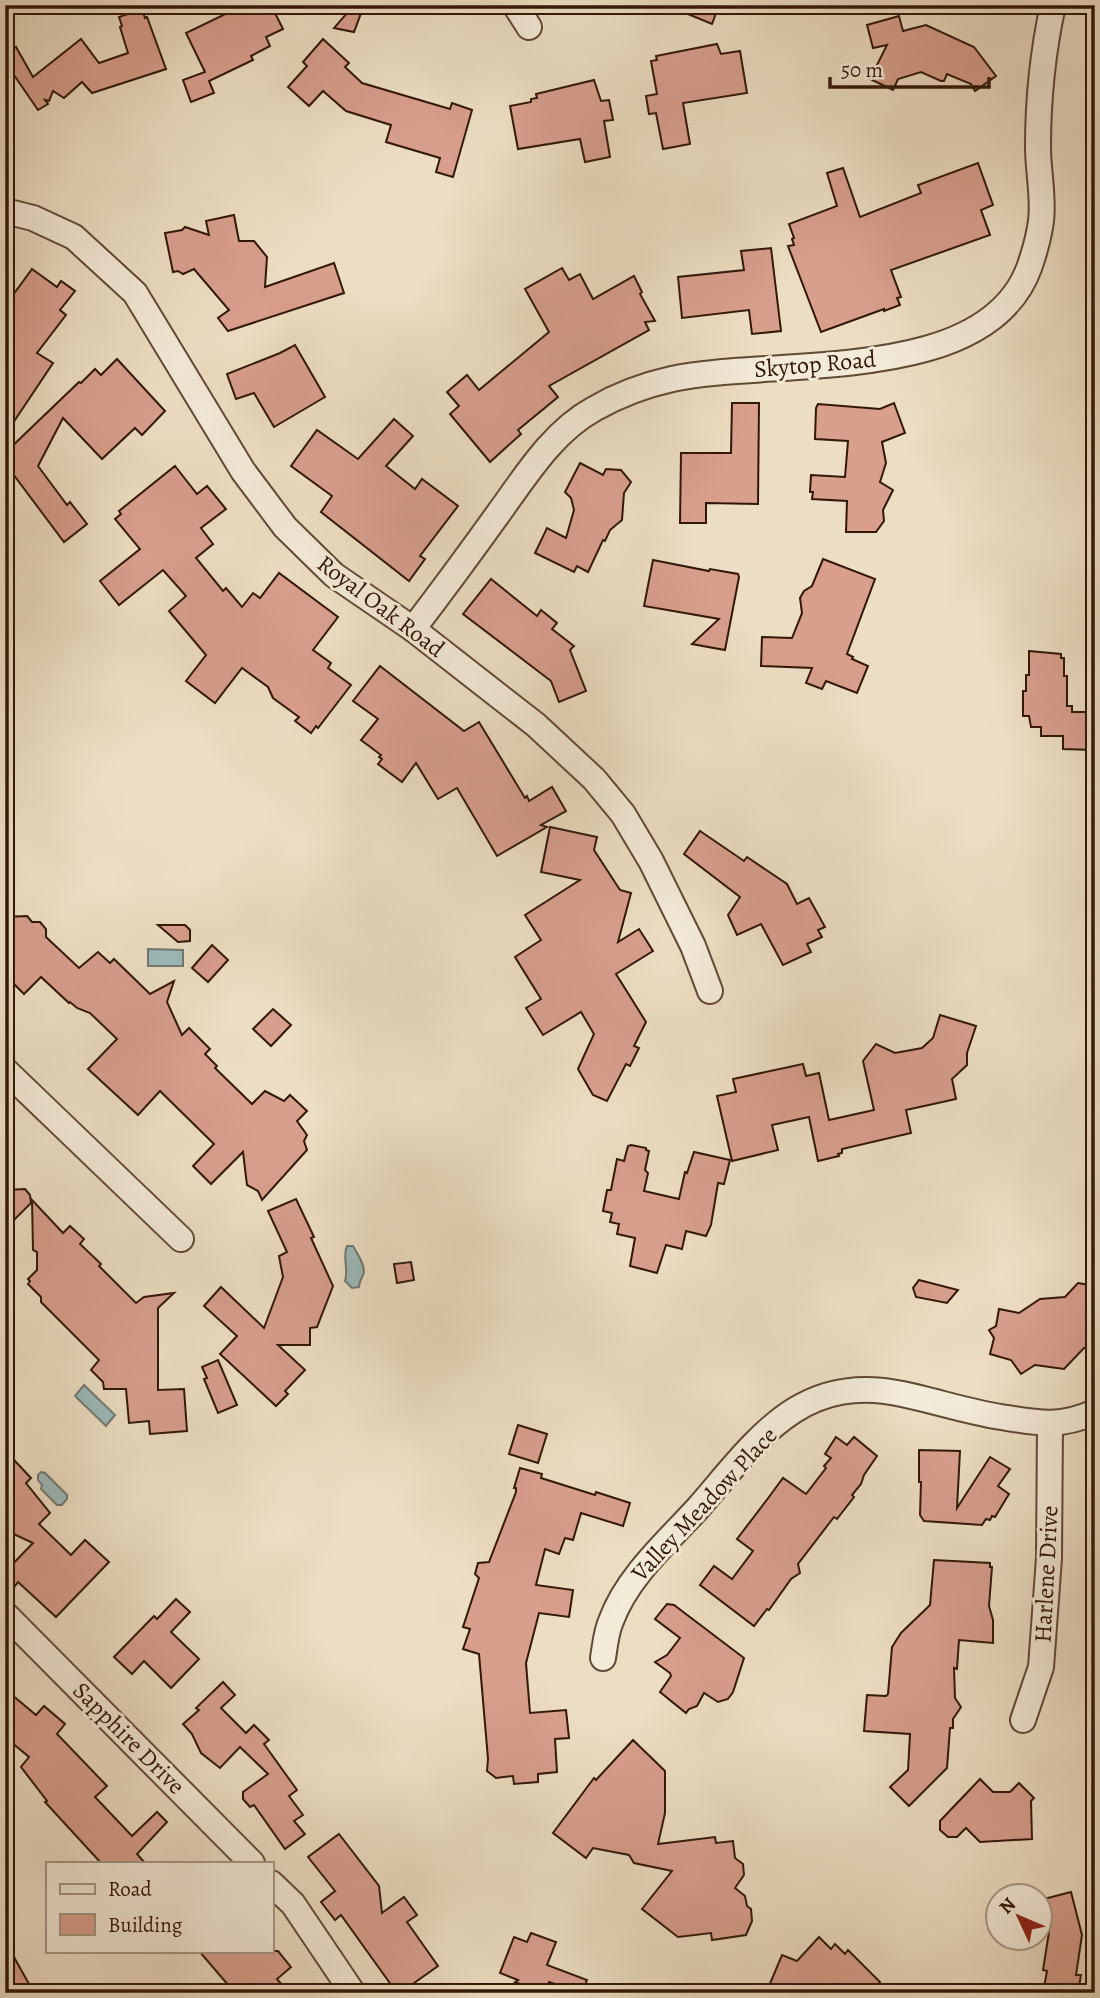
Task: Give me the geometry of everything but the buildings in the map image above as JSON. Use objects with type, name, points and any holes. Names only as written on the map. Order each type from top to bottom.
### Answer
[{"type":"street","points":[[515,5],[529,27]]},
{"type":"street","name":"Skytop Road","points":[[413,629],[537,461],[568,428],[591,410],[632,390],[673,379],[887,358],[922,350],[955,340],[984,324],[1014,297],[1029,268],[1041,220],[1038,146],[1048,30],[1053,5]]},
{"type":"street","name":"Royal Oak Road","points":[[5,211],[33,218],[75,237],[135,293],[243,471],[285,527],[334,575],[413,629],[536,725],[594,779],[623,814],[651,861],[693,946],[709,991]]},
{"type":"street","points":[[5,1070],[181,1239]]},
{"type":"street","name":"Valley Meadow Place","points":[[603,1658],[610,1622],[628,1586],[751,1447],[799,1406],[821,1396],[849,1390],[900,1393],[994,1416],[1051,1424],[1095,1412]]},
{"type":"street","name":"Harlene Drive","points":[[1023,1720],[1041,1667],[1049,1558],[1051,1424]]},
{"type":"street","name":"Sapphire Drive","points":[[5,1614],[251,1862]]},
{"type":"street","points":[[273,1885],[293,1904],[353,1993]]},
{"type":"water","points":[[148,949],[183,950],[183,966],[148,966]]},
{"type":"water","points":[[347,1246],[353,1246],[363,1265],[364,1272],[359,1287],[352,1288],[345,1281]]},
{"type":"water","points":[[84,1385],[115,1415],[106,1426],[75,1396]]},
{"type":"water","points":[[41,1472],[67,1495],[62,1505],[57,1505],[41,1489],[38,1475]]}]
